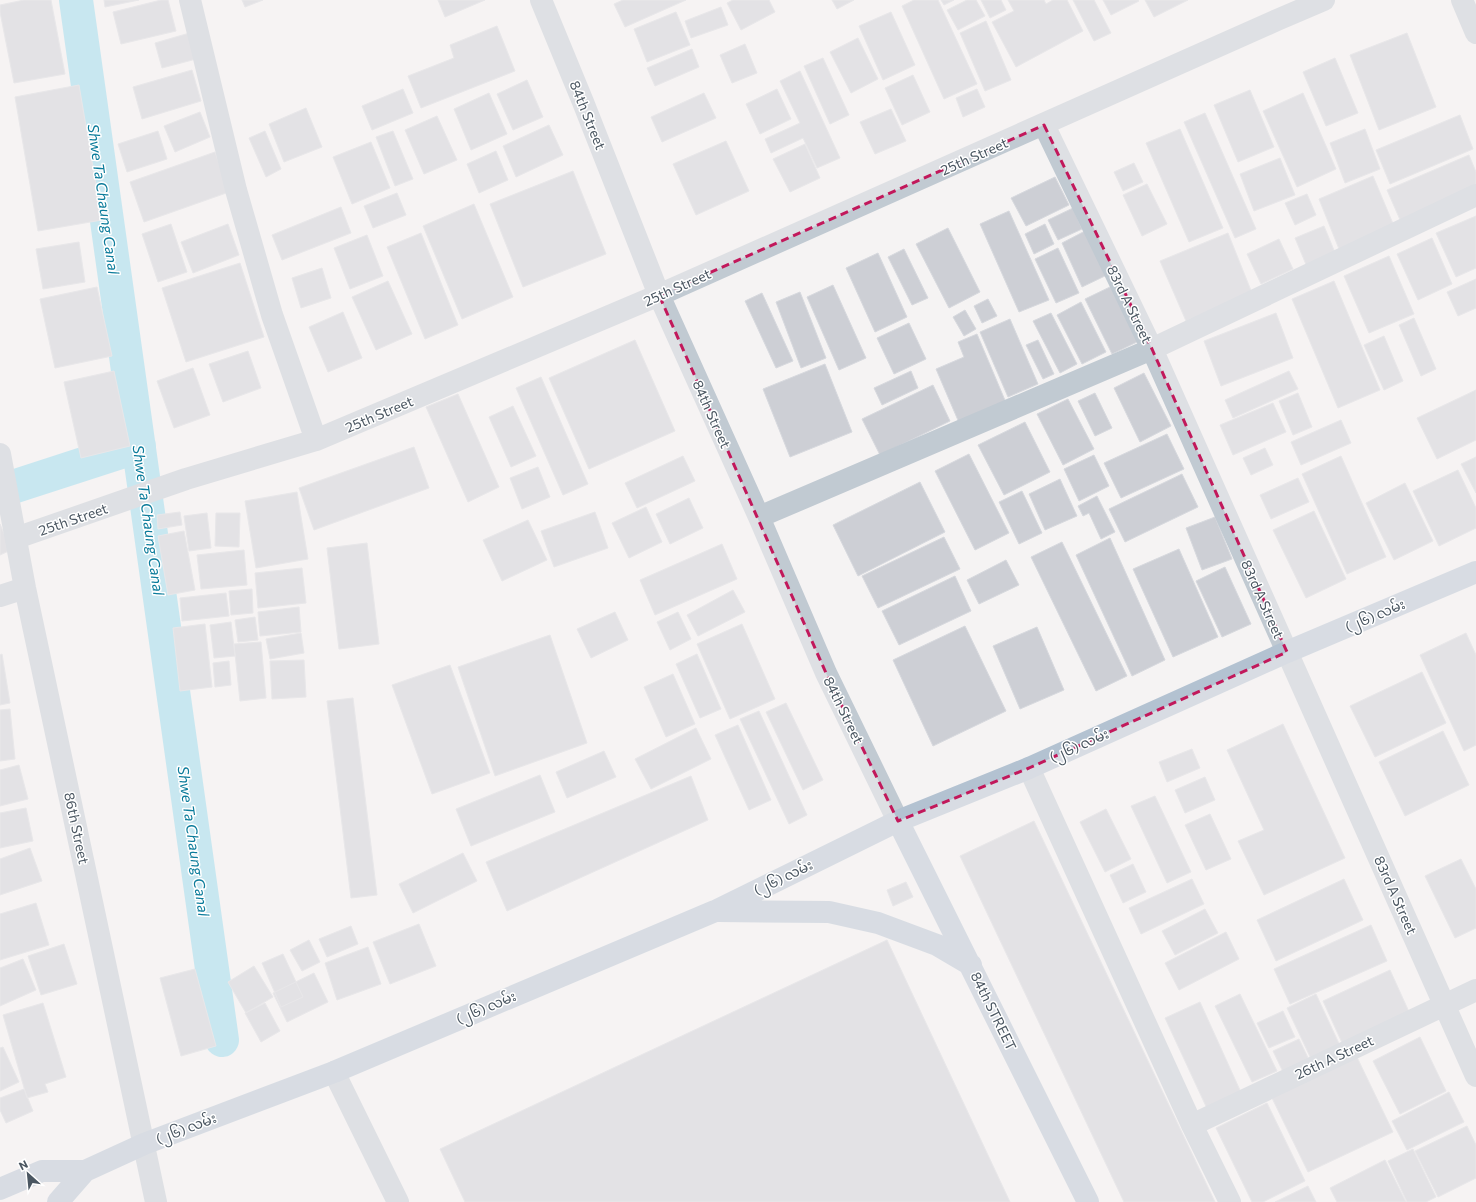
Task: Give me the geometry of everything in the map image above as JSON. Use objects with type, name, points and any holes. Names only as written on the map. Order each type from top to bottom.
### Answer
[{"type":"main road","name":"(၂၆) လမ်း","points":[[58,1202],[85,1171],[144,1144],[334,1072],[715,910],[898,821],[1029,768],[1287,652],[1476,572]]},
{"type":"main road","name":"84th STREET","points":[[898,821],[1088,1202]]},
{"type":"main road","points":[[715,910],[829,912],[878,923],[937,945],[971,965]]},
{"type":"main road","name":"(၂၆) လမ်း","points":[[0,1188],[42,1171],[85,1171]]},
{"type":"street","points":[[190,0],[236,190],[272,315],[316,440]]},
{"type":"street","name":"84th Street","points":[[541,0],[583,102],[658,295],[759,517],[826,673],[898,821]]},
{"type":"street","name":"25th Street","points":[[16,538],[186,479],[316,440],[658,295],[1324,0]]},
{"type":"street","points":[[1462,0],[1476,33]]},
{"type":"street","name":"83rd A Street","points":[[1044,125],[1152,349],[1476,1076]]},
{"type":"street","points":[[759,517],[1152,349],[1476,196]]},
{"type":"street","name":"86th Street","points":[[2,462],[25,588],[156,1202]]},
{"type":"street","points":[[0,596],[25,588]]},
{"type":"street","points":[[1029,768],[1192,1124],[1230,1202]]},
{"type":"street","name":"26th A Street","points":[[1192,1124],[1476,990]]},
{"type":"street","points":[[334,1072],[398,1202]]},
{"type":"highlighted area","points":[[1044,125],[1152,349],[1287,652],[1029,768],[898,821],[826,673],[659,295]]},
{"type":"building","points":[[24,0],[51,0],[65,74],[14,83],[0,12],[0,5]]},
{"type":"building","points":[[104,0],[139,0],[105,7]]},
{"type":"building","points":[[161,0],[168,0],[176,31],[121,44],[113,12]]},
{"type":"building","points":[[242,0],[263,0],[245,7]]},
{"type":"building","points":[[438,0],[485,0],[445,17]]},
{"type":"building","points":[[623,0],[686,0],[625,27],[614,4]]},
{"type":"building","points":[[733,0],[769,0],[775,12],[741,30],[727,3]]},
{"type":"building","points":[[832,0],[854,0],[837,9]]},
{"type":"building","points":[[914,0],[938,0],[977,84],[944,99],[902,6]]},
{"type":"building","points":[[941,0],[954,0],[944,5]]},
{"type":"building","points":[[967,0],[976,0],[985,16],[958,30],[947,10]]},
{"type":"building","points":[[981,0],[1001,0],[1006,10],[990,18]]},
{"type":"building","points":[[1008,0],[1044,0],[1046,4],[1053,0],[1067,0],[1083,31],[1016,67],[992,22],[1014,11]]},
{"type":"building","points":[[1073,0],[1094,0],[1111,33],[1094,41]]},
{"type":"building","points":[[1103,0],[1138,0],[1139,1],[1111,15]]},
{"type":"building","points":[[1145,0],[1188,0],[1154,17]]},
{"type":"building","points":[[721,7],[728,25],[691,38],[685,21]]},
{"type":"building","points":[[676,12],[690,45],[647,62],[634,29]]},
{"type":"building","points":[[891,12],[915,65],[883,80],[859,26]]},
{"type":"building","points":[[986,21],[1011,80],[985,91],[960,33]]},
{"type":"building","points":[[497,26],[515,71],[421,108],[408,76],[454,58],[450,45]]},
{"type":"building","points":[[193,32],[200,58],[162,68],[155,43]]},
{"type":"building","points":[[1407,33],[1436,107],[1379,130],[1350,55]]},
{"type":"building","points":[[858,38],[878,79],[851,93],[830,52]]},
{"type":"building","points":[[745,44],[757,73],[732,83],[720,55]]},
{"type":"building","points":[[692,49],[699,67],[655,86],[647,68]]},
{"type":"building","points":[[823,58],[849,115],[830,124],[804,66]]},
{"type":"building","points":[[1335,58],[1358,113],[1326,126],[1303,72]]},
{"type":"building","points":[[192,70],[201,101],[142,119],[133,87]]},
{"type":"building","points":[[800,71],[840,158],[817,168],[803,138],[771,153],[765,139],[800,123],[780,81]]},
{"type":"building","points":[[913,75],[930,112],[902,125],[885,88]]},
{"type":"building","points":[[527,80],[543,117],[513,130],[497,94]]},
{"type":"building","points":[[79,85],[102,220],[38,231],[15,97]]},
{"type":"building","points":[[403,89],[413,113],[372,130],[362,106]]},
{"type":"building","points":[[777,89],[791,119],[760,134],[746,104]]},
{"type":"building","points":[[977,89],[985,107],[963,117],[956,98]]},
{"type":"building","points":[[1250,90],[1274,147],[1238,162],[1214,105]]},
{"type":"building","points":[[489,93],[507,134],[471,150],[454,109]]},
{"type":"building","points":[[704,93],[716,118],[662,142],[651,117]]},
{"type":"building","points":[[1303,93],[1336,169],[1297,187],[1263,111]]},
{"type":"building","points":[[306,108],[322,147],[284,162],[269,124]]},
{"type":"building","points":[[891,109],[906,141],[875,154],[860,122]]},
{"type":"building","points":[[200,112],[210,137],[175,152],[164,126]]},
{"type":"building","points":[[1205,113],[1256,229],[1235,238],[1184,122]]},
{"type":"building","points":[[1460,115],[1473,149],[1390,184],[1376,150]]},
{"type":"building","points":[[437,116],[457,160],[424,174],[405,130]]},
{"type":"building","points":[[549,125],[563,155],[516,177],[503,146]]},
{"type":"building","points":[[1180,129],[1223,228],[1189,242],[1146,143]]},
{"type":"building","points":[[1365,129],[1380,169],[1345,183],[1330,143]]},
{"type":"building","points":[[158,131],[167,159],[127,172],[118,144]]},
{"type":"building","points":[[265,131],[281,169],[266,177],[249,138]]},
{"type":"building","points":[[393,131],[413,179],[395,186],[376,137]]},
{"type":"building","points":[[726,141],[749,191],[696,215],[673,164]]},
{"type":"building","points":[[371,142],[390,188],[352,204],[333,157]]},
{"type":"building","points":[[805,144],[820,178],[790,192],[773,159]]},
{"type":"building","points":[[496,151],[508,180],[479,193],[467,164]]},
{"type":"building","points":[[215,152],[229,192],[144,222],[130,182]]},
{"type":"building","points":[[1469,155],[1476,172],[1476,190],[1401,222],[1387,190]]},
{"type":"building","points":[[1280,158],[1295,195],[1254,211],[1240,174]]},
{"type":"building","points":[[1134,163],[1143,182],[1123,191],[1114,172]]},
{"type":"building","points":[[573,171],[606,254],[523,287],[490,204]]},
{"type":"building","points":[[1373,176],[1394,226],[1339,249],[1319,199]]},
{"type":"building","points":[[1055,177],[1069,205],[1026,226],[1011,198]]},
{"type":"building","points":[[1147,184],[1167,224],[1142,236],[1123,195]]},
{"type":"building","points":[[397,193],[406,215],[373,228],[364,206]]},
{"type":"building","points":[[1307,194],[1316,215],[1295,225],[1285,203]]},
{"type":"building","points":[[474,204],[513,297],[462,319],[423,226]]},
{"type":"building","points":[[341,207],[351,233],[282,260],[272,235]]},
{"type":"building","points":[[1073,208],[1082,229],[1058,240],[1048,220]]},
{"type":"building","points":[[1009,211],[1049,300],[1019,312],[980,224]]},
{"type":"building","points":[[1476,216],[1476,268],[1456,277],[1436,233]]},
{"type":"building","points":[[171,224],[187,272],[158,282],[142,234]]},
{"type":"building","points":[[228,224],[239,255],[193,273],[181,242]]},
{"type":"building","points":[[1045,224],[1054,244],[1034,254],[1025,234]]},
{"type":"building","points":[[1324,226],[1336,255],[1307,267],[1295,238]]},
{"type":"building","points":[[948,228],[980,292],[949,308],[916,244]]},
{"type":"building","points":[[1087,230],[1109,274],[1082,287],[1062,243]]},
{"type":"building","points":[[421,233],[458,325],[425,339],[387,247]]},
{"type":"building","points":[[1228,233],[1252,293],[1186,321],[1160,261]]},
{"type":"building","points":[[367,235],[383,276],[350,289],[334,248]]},
{"type":"building","points":[[1432,238],[1452,284],[1418,300],[1397,254]]},
{"type":"building","points":[[1279,239],[1293,269],[1261,284],[1247,254]]},
{"type":"building","points":[[79,242],[85,282],[43,289],[36,249]]},
{"type":"building","points":[[1058,248],[1079,293],[1056,303],[1035,259]]},
{"type":"building","points":[[904,249],[928,298],[912,305],[888,257]]},
{"type":"building","points":[[878,253],[907,317],[875,332],[846,268]]},
{"type":"building","points":[[1389,256],[1414,314],[1369,333],[1344,276]]},
{"type":"building","points":[[240,263],[264,337],[186,362],[162,288]]},
{"type":"building","points":[[322,268],[331,298],[301,308],[292,278]]},
{"type":"building","points":[[1476,279],[1476,308],[1458,316],[1447,292]]},
{"type":"building","points":[[388,281],[412,334],[376,350],[352,297]]},
{"type":"building","points":[[1334,281],[1380,390],[1338,408],[1292,299]]},
{"type":"building","points":[[833,285],[866,358],[839,370],[807,297]]},
{"type":"building","points":[[1112,286],[1139,341],[1112,354],[1085,299]]},
{"type":"building","points":[[97,287],[112,356],[55,368],[40,299]]},
{"type":"building","points":[[800,292],[826,358],[801,368],[776,302]]},
{"type":"building","points":[[762,293],[793,361],[776,368],[745,301]]},
{"type":"building","points":[[988,299],[997,316],[982,323],[974,306]]},
{"type":"building","points":[[1081,302],[1106,352],[1082,364],[1057,315]]},
{"type":"building","points":[[965,310],[976,329],[964,336],[953,317]]},
{"type":"building","points":[[343,312],[362,358],[328,372],[309,327]]},
{"type":"building","points":[[1051,313],[1077,364],[1060,373],[1033,321]]},
{"type":"building","points":[[1276,313],[1293,358],[1221,386],[1204,341]]},
{"type":"building","points":[[1414,318],[1436,369],[1421,376],[1399,325]]},
{"type":"building","points":[[1010,319],[1038,384],[1008,397],[980,332]]},
{"type":"building","points":[[909,323],[926,359],[894,374],[877,338]]},
{"type":"building","points":[[977,334],[1007,405],[960,425],[936,369],[964,357],[958,342]]},
{"type":"building","points":[[1384,336],[1403,381],[1384,390],[1364,345]]},
{"type":"building","points":[[635,340],[675,431],[589,469],[549,378]]},
{"type":"building","points":[[1038,340],[1054,374],[1043,379],[1026,345]]},
{"type":"building","points":[[248,351],[261,388],[223,402],[209,364]]},
{"type":"building","points":[[825,364],[852,432],[790,457],[763,389]]},
{"type":"building","points":[[193,368],[210,415],[174,428],[157,381]]},
{"type":"building","points":[[114,371],[130,446],[81,458],[64,382]]},
{"type":"building","points":[[911,371],[918,388],[882,405],[874,388]]},
{"type":"building","points":[[1289,371],[1298,389],[1233,418],[1225,400]]},
{"type":"building","points":[[1144,373],[1171,426],[1140,442],[1114,388]]},
{"type":"building","points":[[541,377],[588,484],[563,495],[516,388]]},
{"type":"building","points":[[933,385],[950,421],[880,455],[862,419]]},
{"type":"building","points":[[1476,390],[1476,440],[1437,459],[1417,418]]},
{"type":"building","points":[[1095,393],[1112,428],[1095,436],[1078,401]]},
{"type":"building","points":[[1298,393],[1312,427],[1293,435],[1279,401]]},
{"type":"building","points":[[458,394],[499,487],[468,502],[426,407]]},
{"type":"building","points":[[1068,399],[1094,449],[1063,465],[1037,414]]},
{"type":"building","points":[[1273,403],[1286,432],[1233,455],[1220,425]]},
{"type":"building","points":[[513,406],[536,456],[511,467],[489,417]]},
{"type":"building","points":[[1341,420],[1351,443],[1301,465],[1291,442]]},
{"type":"building","points":[[1025,422],[1050,472],[1004,495],[978,445]]},
{"type":"building","points":[[1167,434],[1184,469],[1121,498],[1104,463]]},
{"type":"building","points":[[414,447],[429,488],[314,530],[299,488]]},
{"type":"building","points":[[1265,448],[1273,465],[1251,475],[1243,458]]},
{"type":"building","points":[[969,454],[1009,533],[975,550],[935,471]]},
{"type":"building","points":[[1094,455],[1109,486],[1079,501],[1064,469]]},
{"type":"building","points":[[683,456],[695,481],[637,508],[625,483]]},
{"type":"building","points":[[1341,456],[1386,557],[1347,574],[1302,474]]},
{"type":"building","points":[[1476,457],[1476,493],[1461,464]]},
{"type":"building","points":[[538,467],[550,497],[522,509],[510,478]]},
{"type":"building","points":[[1458,470],[1476,508],[1476,528],[1439,546],[1413,491]]},
{"type":"building","points":[[1182,474],[1198,507],[1125,542],[1109,509]]},
{"type":"building","points":[[1298,478],[1309,502],[1271,519],[1260,495]]},
{"type":"building","points":[[1060,479],[1077,516],[1045,530],[1029,494]]},
{"type":"building","points":[[920,482],[945,532],[858,576],[833,525]]},
{"type":"building","points":[[1405,483],[1433,541],[1394,560],[1366,503]]},
{"type":"building","points":[[1022,491],[1042,533],[1019,544],[999,502]]},
{"type":"building","points":[[297,492],[308,559],[256,568],[245,501]]},
{"type":"building","points":[[1097,496],[1115,532],[1101,539],[1089,513],[1083,516],[1078,506]]},
{"type":"building","points":[[689,498],[703,528],[670,544],[656,514]]},
{"type":"building","points":[[646,507],[662,542],[629,558],[612,523]]},
{"type":"building","points":[[1314,511],[1346,579],[1306,598],[1273,530]]},
{"type":"building","points":[[180,512],[182,525],[158,529],[157,515]]},
{"type":"building","points":[[595,512],[608,548],[554,567],[541,531]]},
{"type":"building","points":[[207,513],[211,548],[189,551],[184,516]]},
{"type":"building","points":[[216,513],[240,513],[239,547],[215,546]]},
{"type":"building","points":[[1215,517],[1232,559],[1202,570],[1186,528]]},
{"type":"building","points":[[528,520],[547,560],[502,581],[483,540]]},
{"type":"building","points":[[0,524],[11,550],[0,555]]},
{"type":"building","points":[[184,531],[195,590],[168,595],[158,536]]},
{"type":"building","points":[[944,537],[960,569],[878,608],[862,576]]},
{"type":"building","points":[[1110,538],[1165,660],[1132,676],[1076,555]]},
{"type":"building","points":[[1062,542],[1127,676],[1096,691],[1031,557]]},
{"type":"building","points":[[367,543],[379,644],[339,649],[327,548]]},
{"type":"building","points":[[722,544],[737,579],[655,615],[640,580]]},
{"type":"building","points":[[1179,549],[1218,637],[1173,657],[1133,569]]},
{"type":"building","points":[[244,550],[247,585],[201,589],[197,555]]},
{"type":"building","points":[[1006,560],[1019,585],[979,604],[967,580]]},
{"type":"building","points":[[1225,567],[1251,624],[1222,637],[1196,581]]},
{"type":"building","points":[[302,568],[306,603],[258,608],[255,573]]},
{"type":"building","points":[[955,576],[971,611],[899,645],[882,611]]},
{"type":"building","points":[[252,589],[253,613],[231,615],[229,591]]},
{"type":"building","points":[[733,590],[745,612],[698,636],[687,615]]},
{"type":"building","points":[[226,593],[229,616],[182,621],[180,598]]},
{"type":"building","points":[[299,607],[301,632],[260,636],[258,612]]},
{"type":"building","points":[[615,612],[628,640],[591,658],[577,629]]},
{"type":"building","points":[[678,612],[691,639],[670,650],[657,622]]},
{"type":"building","points":[[255,617],[258,640],[238,642],[235,620]]},
{"type":"building","points":[[231,622],[235,656],[214,658],[210,625]]},
{"type":"building","points":[[205,624],[212,687],[180,691],[173,628]]},
{"type":"building","points":[[742,624],[775,699],[730,719],[697,644]]},
{"type":"building","points":[[965,626],[1006,711],[933,746],[893,660]]},
{"type":"building","points":[[1037,627],[1064,690],[1020,709],[993,646]]},
{"type":"building","points":[[301,633],[304,653],[270,659],[266,639]]},
{"type":"building","points":[[1466,633],[1476,655],[1476,745],[1464,751],[1420,655]]},
{"type":"building","points":[[550,635],[587,743],[495,776],[458,667]]},
{"type":"building","points":[[261,642],[266,698],[240,701],[234,644]]},
{"type":"building","points":[[2,654],[10,703],[0,705],[0,655]]},
{"type":"building","points":[[697,654],[721,709],[700,718],[676,664]]},
{"type":"building","points":[[304,660],[306,697],[272,699],[270,661]]},
{"type":"building","points":[[229,661],[231,685],[215,687],[213,663]]},
{"type":"building","points":[[450,665],[490,773],[432,794],[392,685]]},
{"type":"building","points":[[1422,672],[1446,723],[1375,757],[1350,706]]},
{"type":"building","points":[[673,674],[695,724],[666,737],[644,687]]},
{"type":"building","points":[[353,698],[377,895],[351,898],[327,701]]},
{"type":"building","points":[[786,703],[823,780],[803,790],[766,712]]},
{"type":"building","points":[[10,709],[15,759],[0,761],[0,710]]},
{"type":"building","points":[[759,711],[807,815],[789,824],[740,719]]},
{"type":"building","points":[[1283,724],[1345,858],[1264,895],[1238,841],[1264,830],[1227,750]]},
{"type":"building","points":[[738,725],[771,800],[749,810],[715,735]]},
{"type":"building","points":[[696,728],[711,759],[651,789],[635,759]]},
{"type":"building","points":[[1443,731],[1469,785],[1405,816],[1379,762]]},
{"type":"building","points":[[1192,749],[1200,768],[1167,782],[1159,762]]},
{"type":"building","points":[[604,751],[616,777],[567,798],[556,772]]},
{"type":"building","points":[[19,765],[28,799],[0,806],[0,770]]},
{"type":"building","points":[[540,775],[555,812],[471,846],[456,809]]},
{"type":"building","points":[[691,776],[708,820],[507,911],[486,862]]},
{"type":"building","points":[[1205,777],[1215,800],[1185,813],[1175,790]]},
{"type":"building","points":[[1155,796],[1191,872],[1167,883],[1131,806]]},
{"type":"building","points":[[26,808],[33,841],[0,848],[0,813]]},
{"type":"building","points":[[1106,809],[1131,859],[1105,872],[1080,822]]},
{"type":"building","points":[[1210,814],[1231,859],[1206,870],[1185,825]]},
{"type":"building","points":[[1034,821],[1215,1202],[1124,1202],[960,856]]},
{"type":"building","points":[[30,848],[42,881],[0,895],[0,859]]},
{"type":"building","points":[[463,853],[477,881],[413,913],[399,884]]},
{"type":"building","points":[[1461,859],[1476,889],[1476,928],[1455,938],[1425,876]]},
{"type":"building","points":[[1133,864],[1146,892],[1123,903],[1110,875]]},
{"type":"building","points":[[1192,879],[1204,904],[1141,934],[1129,908]]},
{"type":"building","points":[[1344,879],[1363,920],[1276,961],[1257,920]]},
{"type":"building","points":[[906,882],[913,897],[893,906],[887,890]]},
{"type":"building","points":[[36,903],[49,945],[0,960],[0,914]]},
{"type":"building","points":[[1205,909],[1218,933],[1175,955],[1162,931]]},
{"type":"building","points":[[419,924],[436,966],[390,984],[373,942]]},
{"type":"building","points":[[1371,925],[1387,961],[1290,1004],[1274,969]]},
{"type":"building","points":[[351,926],[358,944],[327,957],[319,939]]},
{"type":"building","points":[[1226,932],[1239,959],[1179,990],[1165,963]]},
{"type":"building","points":[[309,940],[320,962],[302,971],[290,950]]},
{"type":"building","points":[[887,940],[1010,1202],[465,1202],[440,1149]]},
{"type":"building","points":[[64,944],[77,984],[41,995],[28,956]]},
{"type":"building","points":[[368,947],[381,984],[337,1000],[325,963]]},
{"type":"building","points":[[283,954],[303,997],[281,1007],[262,963]]},
{"type":"building","points":[[23,959],[36,990],[0,1006],[0,968]]},
{"type":"building","points":[[254,966],[273,997],[246,1013],[228,982]]},
{"type":"building","points":[[195,969],[216,1046],[181,1056],[160,978]]},
{"type":"building","points":[[1390,970],[1410,1014],[1343,1045],[1323,1001]]},
{"type":"building","points":[[314,973],[328,1002],[287,1022],[273,993]]},
{"type":"building","points":[[1240,994],[1277,1071],[1252,1082],[1215,1006]]},
{"type":"building","points":[[1316,994],[1342,1050],[1313,1063],[1287,1008]]},
{"type":"building","points":[[1200,1002],[1244,1099],[1210,1115],[1165,1018]]},
{"type":"building","points":[[43,1003],[66,1077],[45,1084],[48,1092],[27,1098],[3,1015]]},
{"type":"building","points":[[265,1003],[280,1031],[261,1042],[245,1013]]},
{"type":"building","points":[[1283,1011],[1295,1037],[1269,1048],[1257,1023]]},
{"type":"building","points":[[1420,1037],[1446,1091],[1400,1114],[1373,1061]]},
{"type":"building","points":[[1299,1039],[1310,1062],[1284,1074],[1273,1051]]},
{"type":"building","points":[[3,1047],[19,1082],[0,1091],[0,1048]]},
{"type":"building","points":[[1355,1053],[1393,1132],[1308,1172],[1270,1094]]},
{"type":"building","points":[[24,1089],[33,1111],[6,1123],[0,1110],[0,1098]]},
{"type":"building","points":[[1449,1092],[1464,1122],[1407,1150],[1392,1121]]},
{"type":"building","points":[[1267,1103],[1305,1181],[1263,1202],[1252,1202],[1216,1128]]},
{"type":"building","points":[[1467,1126],[1476,1145],[1476,1178],[1438,1197],[1415,1151]]},
{"type":"building","points":[[1413,1149],[1436,1197],[1426,1202],[1407,1202],[1388,1161]]},
{"type":"building","points":[[1385,1160],[1406,1202],[1337,1202],[1330,1188]]},
{"type":"building","points":[[1308,1186],[1316,1202],[1275,1202]]},
{"type":"waterway","name":"Shwe Ta Chaung Canal","points":[[76,0],[222,1040]]},
{"type":"waterway","points":[[0,491],[139,446]]}]
